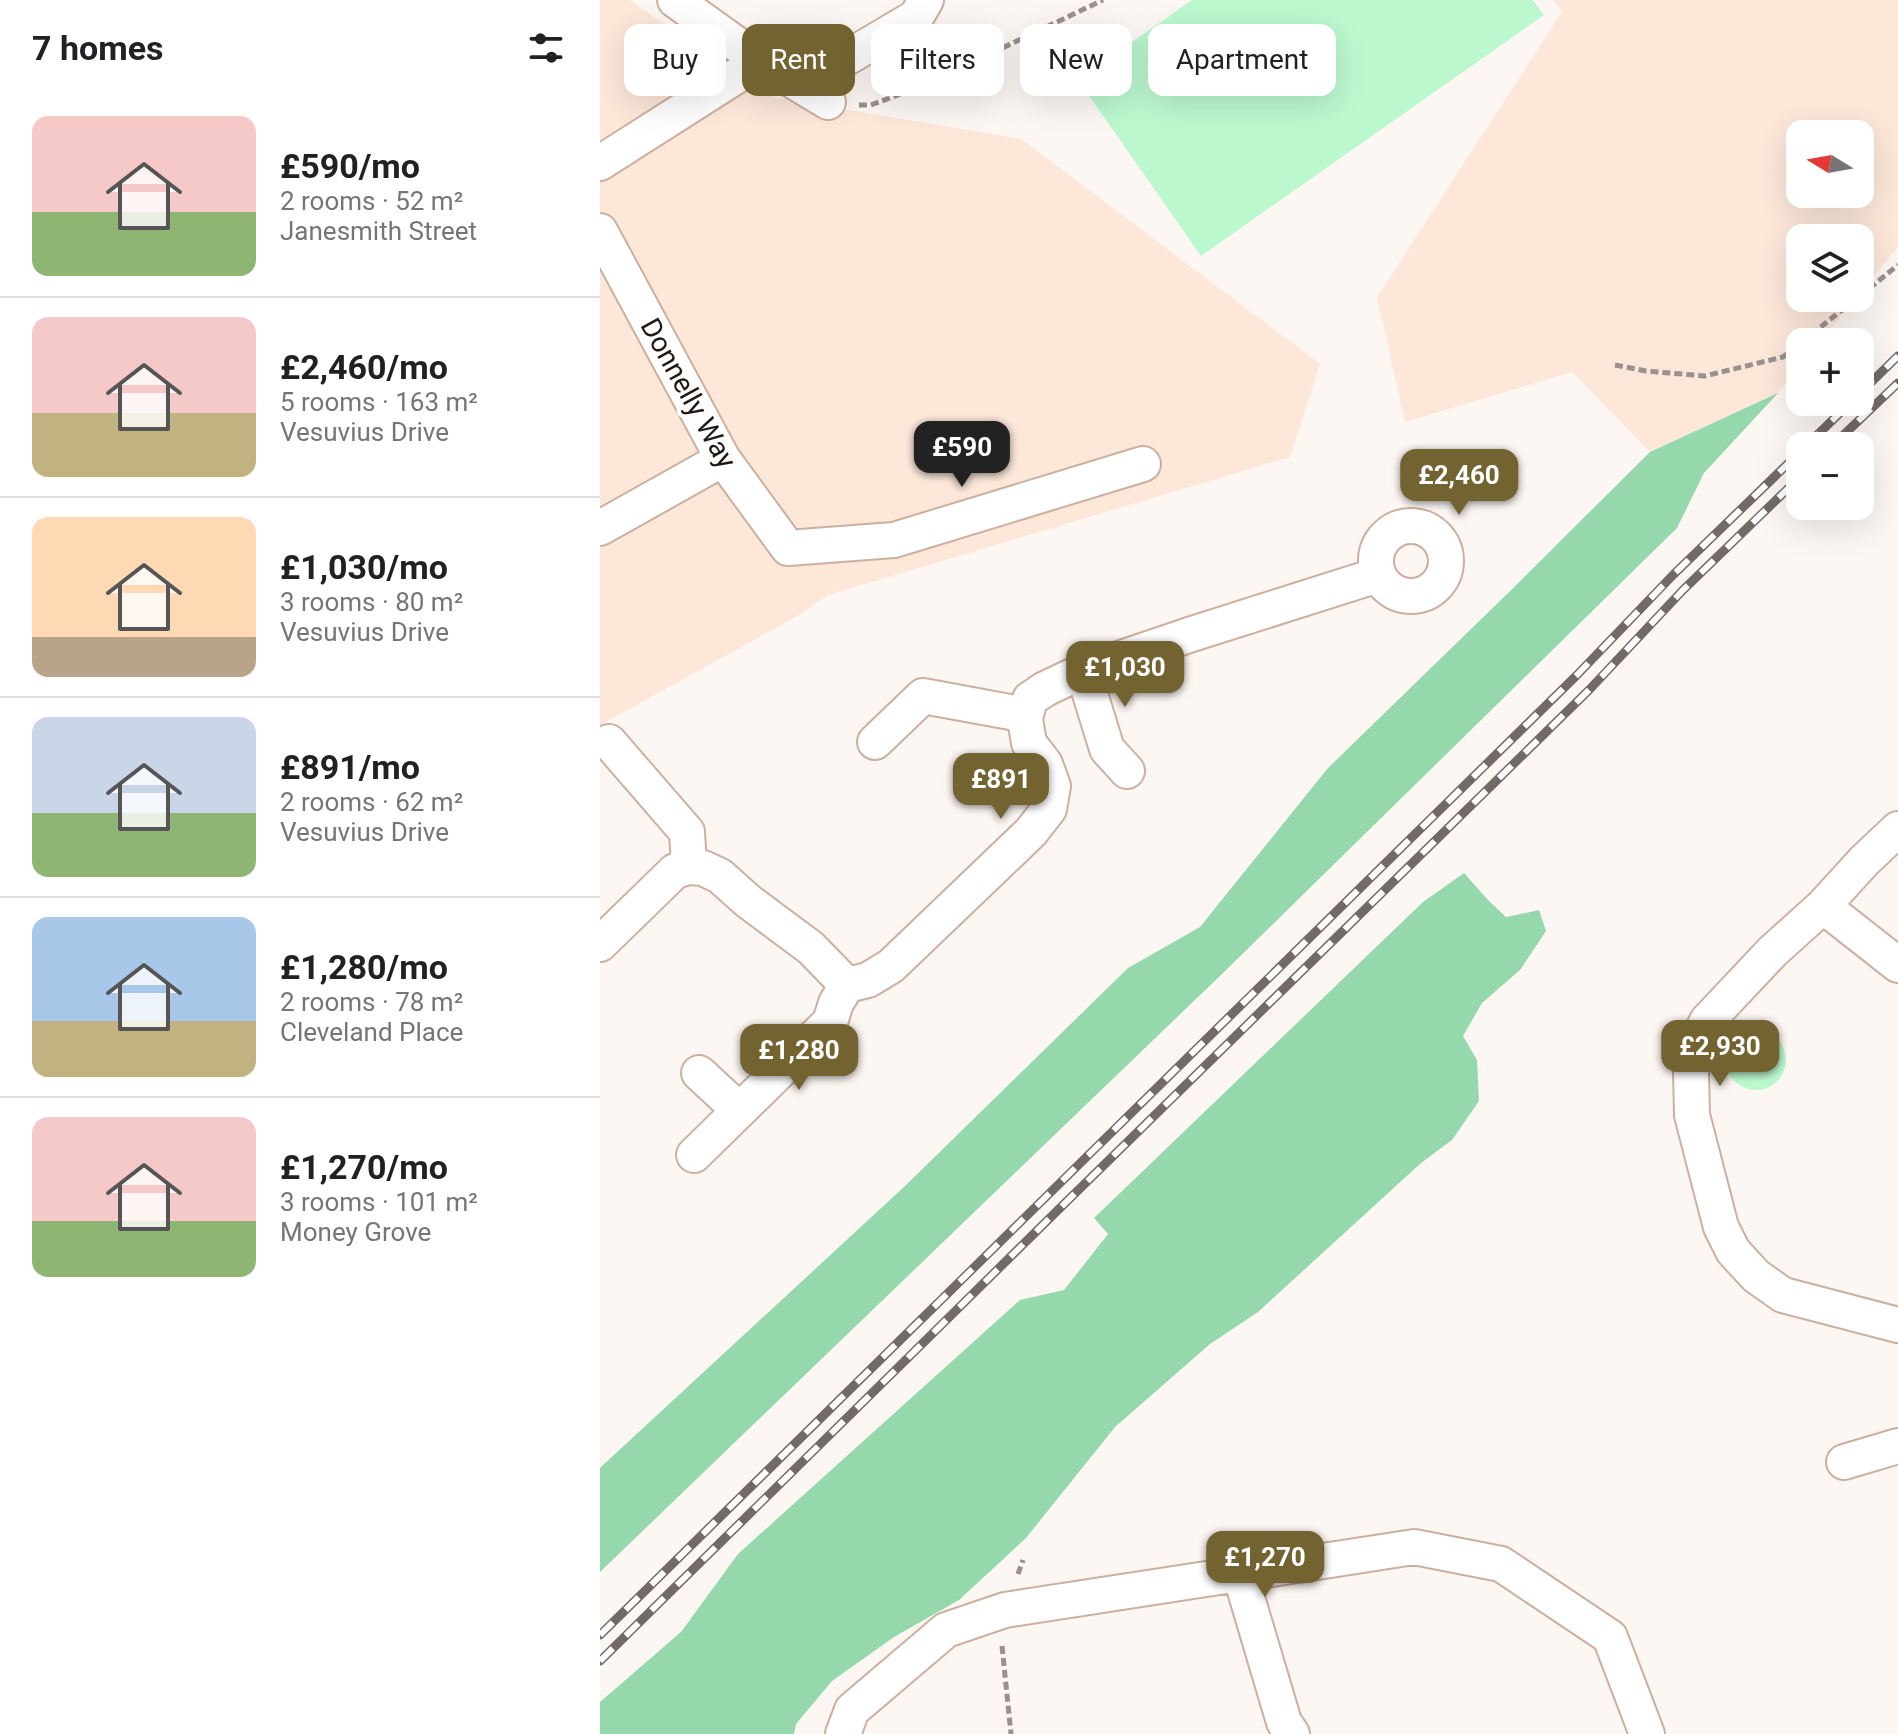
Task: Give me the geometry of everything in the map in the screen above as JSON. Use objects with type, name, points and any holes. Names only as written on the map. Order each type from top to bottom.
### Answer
[{"type":"street","points":[[675,0],[742,48]]},
{"type":"street","points":[[855,53],[916,17],[926,0]]},
{"type":"street","points":[[600,163],[742,72]]},
{"type":"street","points":[[818,96],[828,102]]},
{"type":"street","name":"Donnelly Way","points":[[600,231],[723,459],[788,548],[894,540],[1143,464]]},
{"type":"street","points":[[600,528],[723,459]]},
{"type":"street","points":[[694,1155],[830,1022],[836,1003],[847,985],[868,980],[891,966],[1031,832],[1049,809],[1053,786],[1045,764],[1029,743],[1025,719],[1030,699],[1083,671],[1378,575]]},
{"type":"street","points":[[1083,671],[1107,749],[1127,771]]},
{"type":"street","points":[[875,742],[923,696],[1026,715]]},
{"type":"street","points":[[609,742],[687,832],[689,867]]},
{"type":"street","points":[[1898,829],[1823,906],[1773,951],[1707,1021],[1695,1045],[1691,1071],[1692,1115],[1721,1227],[1733,1251],[1756,1276],[1783,1295],[1898,1325]]},
{"type":"street","points":[[600,944],[675,871],[689,867],[703,868],[720,876],[811,948],[847,985]]},
{"type":"street","points":[[1823,906],[1898,965]]},
{"type":"street","points":[[699,1073],[739,1110]]},
{"type":"street","points":[[1844,1462],[1898,1446]]},
{"type":"street","points":[[843,1734],[852,1710],[946,1630],[1005,1610],[1414,1547],[1501,1564],[1610,1637],[1647,1734]]},
{"type":"street","points":[[1240,1574],[1284,1722],[1292,1734]]},
{"type":"path","points":[[828,102],[871,105],[927,84],[1103,0]]},
{"type":"path","points":[[1874,284],[1898,265]]},
{"type":"path","points":[[1820,328],[1839,312]]},
{"type":"path","points":[[1615,365],[1705,376],[1786,355]]},
{"type":"shaded area","points":[[600,0],[629,0],[665,24],[624,24],[624,96],[726,96],[726,65],[742,76],[742,96],[772,96],[1021,139],[1320,364],[1290,457],[828,595],[794,618],[600,725]]},
{"type":"shaded area","points":[[1553,0],[1898,0],[1898,247],[1874,276],[1874,224],[1786,224],[1786,312],[1845,312],[1831,328],[1786,328],[1786,383],[1778,393],[1650,452],[1572,372],[1405,422],[1377,297],[1562,12]]},
{"type":"green space","points":[[1192,0],[1533,0],[1544,15],[1201,256],[1089,96],[1132,96],[1132,42],[1148,31],[1148,96],[1336,96],[1336,24],[1158,24]]},
{"type":"green space","points":[[1778,393],[1704,473],[1677,528],[1223,973],[600,1572],[600,1468],[905,1186],[1128,968],[1200,927],[1328,768],[1650,452]]},
{"type":"green space","points":[[1464,873],[1506,917],[1539,910],[1546,931],[1520,970],[1482,1003],[1463,1036],[1477,1060],[1479,1101],[1452,1140],[1421,1163],[1258,1312],[1210,1344],[1115,1427],[1026,1538],[959,1600],[894,1637],[832,1681],[796,1724],[794,1734],[600,1734],[600,1702],[681,1632],[738,1554],[1020,1300],[1064,1290],[1108,1234],[1094,1218],[1423,902]]},
{"type":"green space","points":[[1756,1030],[1777,1039],[1786,1060],[1777,1081],[1756,1090],[1735,1081],[1726,1060],[1735,1039]]},
{"type":"railway","points":[[1874,379],[1898,356]]},
{"type":"railway","points":[[1847,432],[1898,383]]},
{"type":"railway","points":[[1820,432],[1837,416]]},
{"type":"railway","points":[[600,1635],[1576,676],[1673,575],[1786,466]]},
{"type":"railway","points":[[600,1661],[1589,690],[1683,590],[1786,491]]}]
